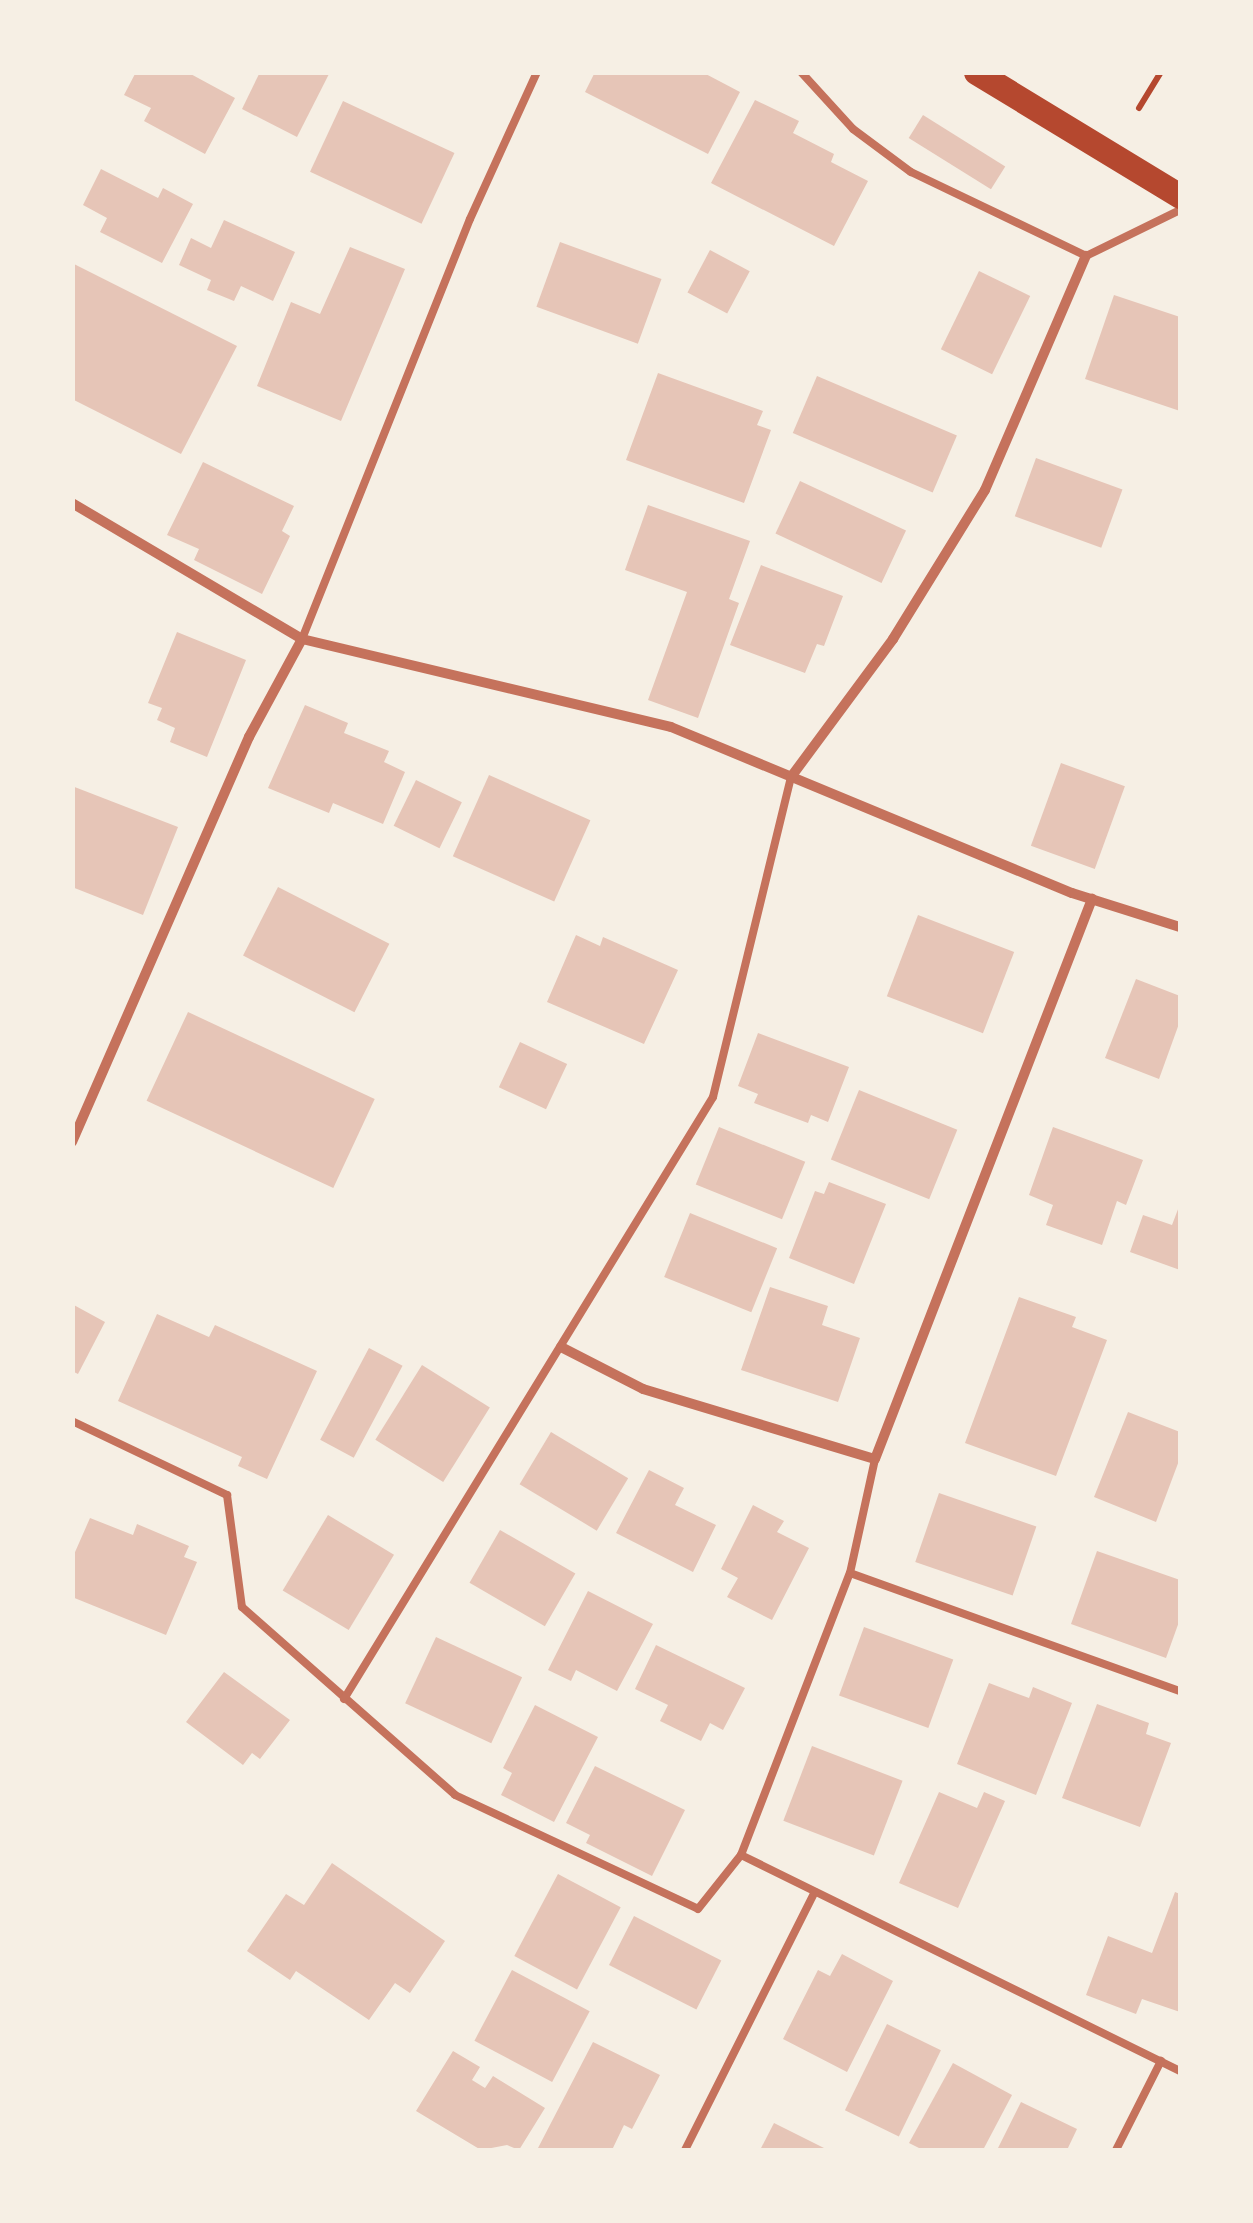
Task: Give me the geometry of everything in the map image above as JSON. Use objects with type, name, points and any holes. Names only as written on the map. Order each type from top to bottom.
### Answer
[{"type":"main road","points":[[976,72],[1180,196]]},
{"type":"street","points":[[791,776],[894,639],[985,490],[1086,256]]},
{"type":"street","points":[[72,503],[302,639],[671,727],[1092,899],[1180,927]]},
{"type":"street","points":[[72,1142],[249,737],[302,639]]},
{"type":"street","points":[[561,1347],[642,1390],[876,1459],[1092,899]]},
{"type":"lane","points":[[302,639],[470,219],[537,72]]},
{"type":"lane","points":[[801,72],[853,128],[911,172],[1086,256],[1180,210]]},
{"type":"lane","points":[[344,1699],[714,1097],[791,776]]},
{"type":"lane","points":[[72,1421],[227,1496],[242,1607],[456,1795],[698,1909],[741,1855],[850,1573],[876,1459]]},
{"type":"lane","points":[[850,1573],[1180,1691]]},
{"type":"lane","points":[[741,1855],[1180,2071]]},
{"type":"lane","points":[[686,2150],[815,1892]]},
{"type":"lane","points":[[1116,2150],[1162,2061]]},
{"type":"path","points":[[1139,108],[1161,72]]},
{"type":"building","points":[[136,72],[187,72],[235,98],[205,154],[144,121],[151,108],[124,95]]},
{"type":"building","points":[[260,72],[330,72],[297,137],[242,109]]},
{"type":"building","points":[[595,72],[702,72],[740,92],[708,154],[585,92]]},
{"type":"building","points":[[755,100],[799,121],[793,133],[834,154],[831,162],[868,181],[834,246],[711,183]]},
{"type":"building","points":[[343,101],[454,153],[422,224],[310,172]]},
{"type":"building","points":[[923,115],[1005,166],[991,189],[909,138]]},
{"type":"building","points":[[101,169],[158,198],[163,188],[193,204],[162,263],[100,232],[107,218],[83,205]]},
{"type":"building","points":[[224,220],[295,252],[273,301],[241,286],[234,301],[207,290],[211,280],[179,265],[191,238],[211,248]]},
{"type":"building","points":[[560,242],[661,279],[638,344],[536,307]]},
{"type":"building","points":[[350,247],[405,269],[341,421],[257,386],[291,302],[320,314]]},
{"type":"building","points":[[710,250],[750,271],[727,314],[687,292]]},
{"type":"building","points":[[72,263],[237,346],[181,454],[72,399]]},
{"type":"building","points":[[979,271],[1030,296],[992,374],[941,349]]},
{"type":"building","points":[[1114,295],[1180,317],[1180,411],[1085,379]]},
{"type":"building","points":[[658,373],[763,411],[757,425],[771,430],[744,503],[626,460]]},
{"type":"building","points":[[817,376],[957,435],[933,492],[793,433]]},
{"type":"building","points":[[1036,458],[1122,489],[1101,548],[1015,516]]},
{"type":"building","points":[[203,462],[294,506],[282,531],[290,536],[262,594],[194,560],[199,549],[167,535]]},
{"type":"building","points":[[800,481],[906,530],[882,583],[775,534]]},
{"type":"building","points":[[648,505],[750,541],[729,599],[739,603],[698,718],[648,700],[687,592],[625,570]]},
{"type":"building","points":[[761,565],[843,596],[824,646],[817,644],[805,673],[730,645]]},
{"type":"building","points":[[177,632],[246,660],[207,757],[170,742],[175,728],[157,720],[162,708],[148,703]]},
{"type":"building","points":[[305,705],[348,723],[344,733],[389,751],[384,762],[405,772],[383,824],[333,803],[329,813],[268,788]]},
{"type":"building","points":[[1061,763],[1125,786],[1095,869],[1031,846]]},
{"type":"building","points":[[489,775],[590,820],[554,901],[453,856]]},
{"type":"building","points":[[416,780],[462,802],[439,848],[394,826]]},
{"type":"building","points":[[72,786],[178,827],[143,915],[72,887]]},
{"type":"building","points":[[278,887],[389,944],[354,1012],[243,956]]},
{"type":"building","points":[[918,915],[1014,952],[983,1033],[887,996]]},
{"type":"building","points":[[576,935],[600,946],[603,937],[678,970],[644,1044],[547,1002]]},
{"type":"building","points":[[1136,979],[1180,996],[1180,1021],[1159,1079],[1105,1058]]},
{"type":"building","points":[[188,1012],[375,1099],[333,1188],[147,1101]]},
{"type":"building","points":[[758,1033],[849,1067],[828,1122],[811,1115],[808,1123],[754,1103],[758,1094],[738,1086]]},
{"type":"building","points":[[520,1042],[567,1064],[546,1109],[499,1087]]},
{"type":"building","points":[[859,1090],[957,1130],[929,1199],[831,1160]]},
{"type":"building","points":[[719,1127],[805,1162],[782,1219],[696,1184]]},
{"type":"building","points":[[1053,1127],[1143,1160],[1126,1205],[1117,1201],[1102,1245],[1046,1225],[1053,1205],[1029,1195]]},
{"type":"building","points":[[829,1182],[886,1204],[854,1284],[789,1258],[815,1191],[824,1194]]},
{"type":"building","points":[[1180,1204],[1180,1270],[1130,1252],[1143,1215],[1172,1225]]},
{"type":"building","points":[[690,1213],[777,1248],[751,1312],[664,1277]]},
{"type":"building","points":[[770,1287],[828,1306],[822,1325],[860,1338],[838,1402],[741,1370]]},
{"type":"building","points":[[1019,1297],[1076,1317],[1072,1327],[1107,1340],[1056,1476],[965,1443]]},
{"type":"building","points":[[72,1304],[105,1322],[78,1374],[72,1371]]},
{"type":"building","points":[[157,1314],[209,1337],[215,1325],[317,1371],[267,1479],[238,1466],[242,1457],[118,1401]]},
{"type":"building","points":[[369,1348],[403,1366],[354,1458],[320,1440]]},
{"type":"building","points":[[422,1365],[490,1407],[443,1482],[375,1440]]},
{"type":"building","points":[[1128,1412],[1180,1432],[1180,1458],[1156,1522],[1094,1497]]},
{"type":"building","points":[[551,1432],[628,1478],[597,1531],[520,1484]]},
{"type":"building","points":[[649,1470],[684,1488],[675,1505],[716,1525],[693,1572],[616,1533]]},
{"type":"building","points":[[939,1493],[1036,1527],[1013,1596],[915,1562]]},
{"type":"building","points":[[753,1505],[784,1521],[777,1532],[809,1548],[772,1620],[727,1597],[738,1578],[721,1569]]},
{"type":"building","points":[[328,1515],[394,1555],[349,1630],[283,1590]]},
{"type":"building","points":[[90,1518],[133,1535],[137,1524],[189,1546],[184,1557],[197,1562],[166,1635],[72,1597],[72,1559]]},
{"type":"building","points":[[500,1530],[575,1574],[545,1626],[470,1583]]},
{"type":"building","points":[[1097,1551],[1180,1580],[1180,1619],[1166,1658],[1071,1624]]},
{"type":"building","points":[[588,1591],[653,1624],[617,1691],[576,1670],[571,1681],[548,1670]]},
{"type":"building","points":[[864,1627],[953,1659],[928,1728],[839,1696]]},
{"type":"building","points":[[436,1637],[522,1677],[491,1743],[405,1703]]},
{"type":"building","points":[[656,1645],[745,1688],[723,1730],[710,1723],[701,1741],[660,1721],[668,1705],[635,1689]]},
{"type":"building","points":[[224,1672],[290,1720],[260,1759],[252,1753],[243,1765],[186,1722]]},
{"type":"building","points":[[989,1683],[1029,1698],[1033,1687],[1072,1703],[1036,1795],[957,1764]]},
{"type":"building","points":[[1097,1704],[1149,1723],[1146,1734],[1171,1743],[1140,1827],[1062,1798]]},
{"type":"building","points":[[535,1705],[598,1737],[554,1822],[501,1795],[512,1773],[503,1768]]},
{"type":"building","points":[[812,1746],[903,1781],[874,1855],[783,1821]]},
{"type":"building","points":[[595,1766],[685,1810],[652,1876],[586,1843],[590,1835],[566,1823]]},
{"type":"building","points":[[939,1792],[977,1808],[984,1792],[1005,1801],[958,1908],[899,1883]]},
{"type":"building","points":[[332,1863],[445,1941],[410,1993],[395,1983],[369,2020],[296,1971],[290,1980],[247,1951],[286,1894],[304,1905]]},
{"type":"building","points":[[558,1874],[621,1907],[577,1989],[514,1956]]},
{"type":"building","points":[[1175,1892],[1180,1894],[1180,2012],[1142,1999],[1136,2014],[1086,1995],[1108,1936],[1152,1953]]},
{"type":"building","points":[[634,1916],[721,1960],[696,2009],[609,1965]]},
{"type":"building","points":[[842,1954],[893,1981],[847,2072],[783,2039],[818,1970],[830,1976]]},
{"type":"building","points":[[512,1970],[590,2011],[552,2082],[474,2041]]},
{"type":"building","points":[[887,2024],[941,2050],[899,2137],[845,2110]]},
{"type":"building","points":[[593,2042],[660,2075],[632,2129],[624,2125],[612,2150],[538,2148]]},
{"type":"building","points":[[453,2051],[480,2067],[472,2080],[485,2088],[493,2076],[545,2108],[519,2150],[507,2145],[481,2150],[416,2111]]},
{"type":"building","points":[[953,2063],[1012,2095],[983,2150],[923,2150],[909,2143]]},
{"type":"building","points":[[1021,2102],[1077,2129],[1067,2150],[997,2150]]},
{"type":"building","points":[[774,2123],[828,2150],[760,2150]]}]
